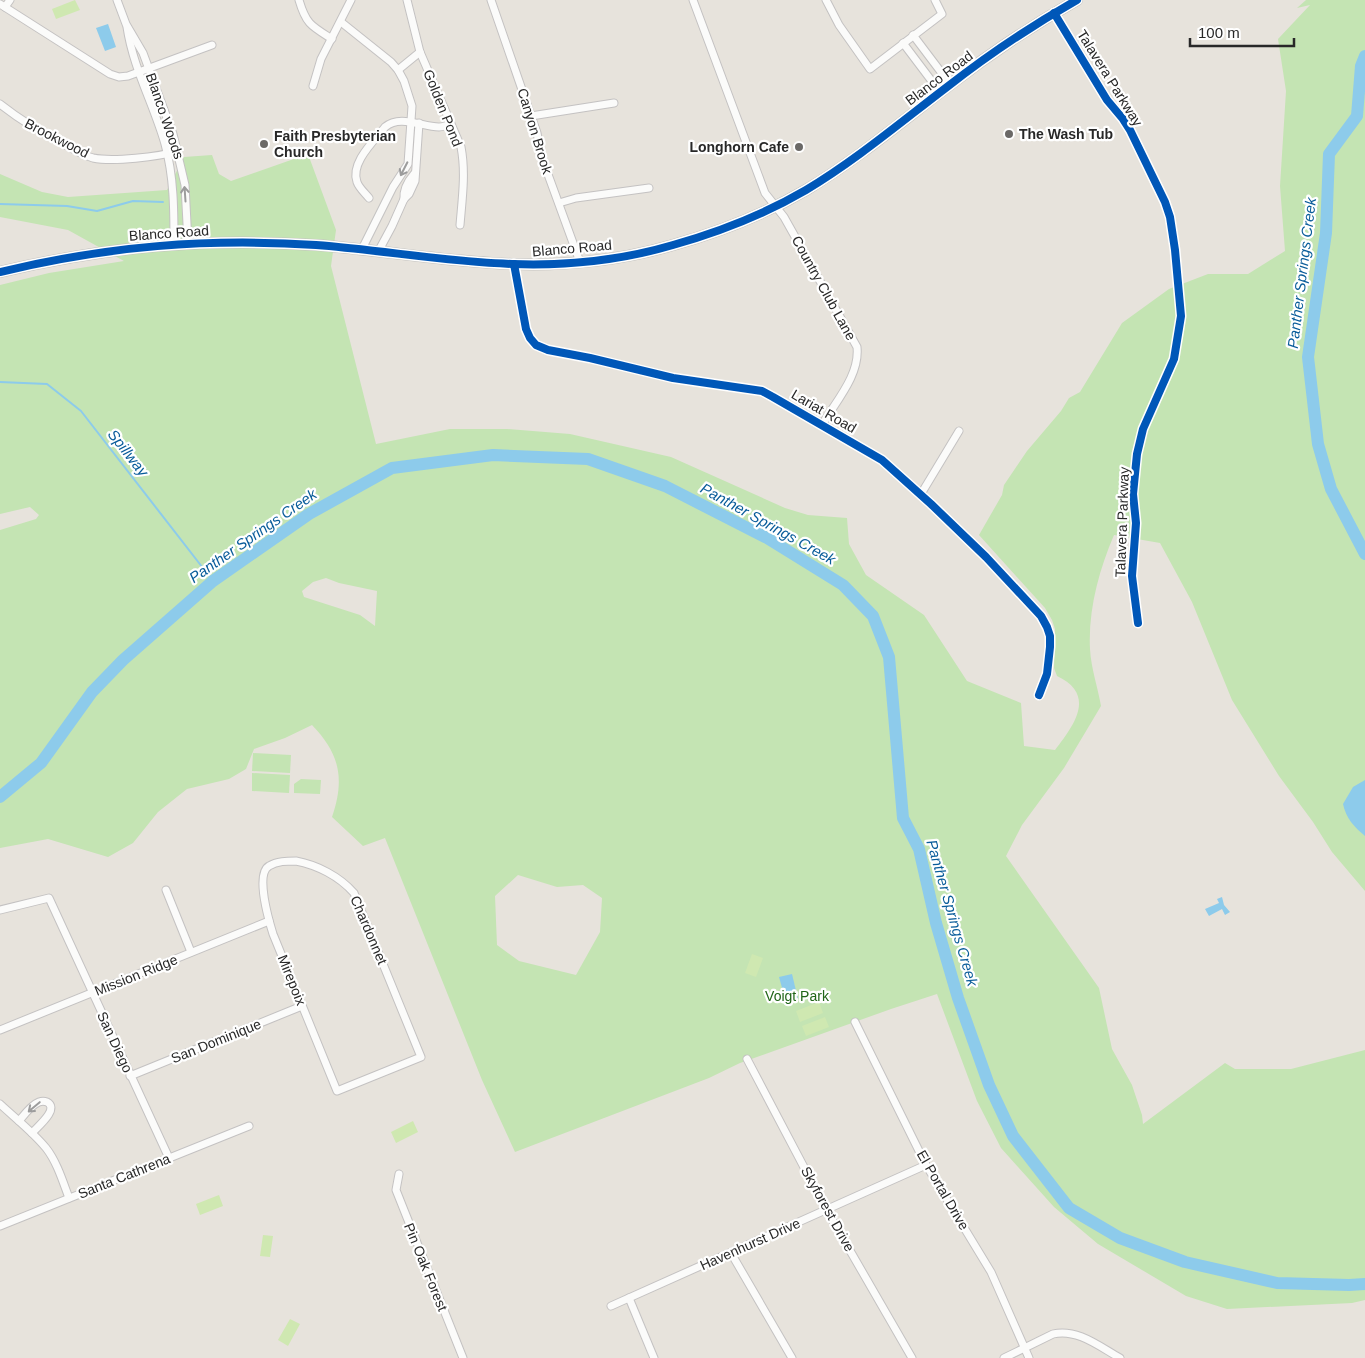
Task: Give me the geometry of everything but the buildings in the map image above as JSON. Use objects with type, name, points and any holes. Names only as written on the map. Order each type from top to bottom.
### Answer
[{"type":"main road","name":"Blanco Road","points":[[0,272],[79,255],[188,243],[269,243],[362,249],[514,264],[580,262],[674,245],[741,222],[777,206],[828,176],[995,52],[1077,0]]},
{"type":"street","points":[[10,0],[2,6],[110,74],[119,77],[128,76],[212,45]]},
{"type":"street","name":"Blanco Woods","points":[[117,0],[126,24],[143,53],[173,134],[185,185],[188,243]]},
{"type":"street","points":[[299,0],[304,17],[309,24],[332,39]]},
{"type":"street","points":[[313,86],[321,59],[351,0]]},
{"type":"street","name":"Golden Pond","points":[[407,0],[420,52],[460,148],[463,192],[460,225]]},
{"type":"street","name":"Canyon Brook","points":[[491,0],[532,116],[542,158],[580,262]]},
{"type":"street","name":"Country Club Lane","points":[[693,0],[765,192],[777,206],[857,347],[858,358],[854,372],[822,425]]},
{"type":"street","points":[[826,0],[839,25],[870,69],[942,14],[935,0]]},
{"type":"street","name":"Talavera Parkway","points":[[1054,13],[1107,100],[1130,130],[1166,202],[1175,250],[1181,316],[1174,359],[1143,429],[1137,454],[1133,494],[1136,523],[1132,576],[1138,623]]},
{"type":"street","points":[[341,22],[398,70],[409,93],[415,122],[415,181],[378,252]]},
{"type":"street","name":"Blanco Woods","points":[[126,24],[129,43],[165,143],[173,201],[174,244]]},
{"type":"street","points":[[913,35],[950,84]]},
{"type":"street","points":[[903,43],[940,92]]},
{"type":"street","name":"Golden Pond","points":[[398,70],[420,52]]},
{"type":"street","points":[[916,59],[926,52]]},
{"type":"street","points":[[532,116],[614,103]]},
{"type":"street","name":"Brookwood","points":[[0,104],[25,122],[82,154],[105,159],[167,155],[178,152]]},
{"type":"street","points":[[362,249],[393,187],[408,164],[415,122]]},
{"type":"street","points":[[369,198],[356,181],[356,169],[360,161],[390,123],[415,122],[439,126],[451,125]]},
{"type":"street","points":[[558,203],[576,198],[649,188]]},
{"type":"street","name":"Lariat Road","points":[[514,264],[526,329],[536,345],[548,350],[673,378],[762,391],[876,456],[921,494],[986,556],[1043,620],[1050,636],[1050,647],[1047,674],[1039,695]]},
{"type":"street","points":[[921,494],[959,431]]},
{"type":"street","name":"Chardonnet","points":[[268,866],[279,862],[296,861],[308,863],[339,879],[354,893],[421,1057],[337,1091]]},
{"type":"street","name":"Mirepoix","points":[[268,866],[264,871],[262,880],[268,920],[337,1091]]},
{"type":"street","points":[[166,890],[191,952]]},
{"type":"street","name":"San Diego","points":[[0,910],[49,898],[169,1158]]},
{"type":"street","name":"Mission Ridge","points":[[1,1028],[92,993],[268,920]]},
{"type":"street","name":"San Dominique","points":[[130,1076],[302,1006]]},
{"type":"street","name":"El Portal Drive","points":[[855,1022],[926,1165],[991,1272],[1029,1358]]},
{"type":"street","name":"Skyforest Drive","points":[[747,1059],[826,1209],[912,1358]]},
{"type":"street","points":[[19,1121],[37,1103],[47,1102],[51,1111],[32,1133]]},
{"type":"street","points":[[0,1104],[47,1149],[59,1172],[69,1198]]},
{"type":"street","name":"Santa Cathrena","points":[[0,1226],[248,1126]]},
{"type":"street","name":"Havenhurst Drive","points":[[611,1306],[926,1165]]},
{"type":"street","name":"Pin Oak Forest","points":[[399,1174],[396,1190],[463,1358]]},
{"type":"street","points":[[731,1253],[792,1358]]},
{"type":"street","points":[[629,1298],[654,1358]]},
{"type":"street","points":[[1004,1358],[1053,1334],[1062,1332],[1074,1334],[1120,1358]]},
{"type":"green space","points":[[75,0],[80,10],[56,19],[52,9]]},
{"type":"green space","name":"Voigt Park","points":[[1306,0],[1365,0],[1365,891],[1332,852],[1313,822],[1279,776],[1232,700],[1192,602],[1160,543],[1114,535],[1099,576],[1091,620],[1090,649],[1101,706],[1064,768],[1022,825],[1006,856],[1099,988],[1112,1049],[1132,1085],[1143,1124],[1225,1063],[1235,1069],[1291,1069],[1365,1050],[1365,1300],[1352,1303],[1227,1309],[1186,1296],[1098,1244],[1054,1207],[1001,1148],[977,1101],[937,994],[740,1063],[709,1078],[515,1152],[482,1080],[385,838],[363,846],[332,817],[338,791],[339,779],[337,768],[329,746],[312,725],[285,738],[254,749],[246,769],[229,779],[187,789],[158,812],[133,843],[108,857],[48,839],[0,848],[0,530],[36,519],[39,515],[30,507],[0,514],[0,285],[49,273],[124,261],[68,230],[0,217],[0,174],[42,192],[68,197],[167,190],[184,157],[212,155],[219,174],[231,181],[308,154],[336,230],[331,266],[376,444],[450,429],[507,429],[570,434],[671,457],[785,508],[808,515],[847,518],[849,544],[866,575],[924,615],[967,681],[1021,703],[1024,746],[1055,750],[1075,721],[1079,701],[1076,692],[1069,684],[1057,676],[1054,668],[1055,629],[1052,620],[1045,608],[979,535],[1002,495],[1004,485],[1027,451],[1061,411],[1069,398],[1080,392],[1122,323],[1169,289],[1208,274],[1248,274],[1285,251],[1280,186],[1286,91],[1278,39],[1310,5],[1297,8]],"holes":[[[326,578],[339,583],[377,591],[375,626],[360,615],[304,597],[302,591],[313,582]],[[518,875],[557,887],[583,885],[602,898],[600,932],[576,975],[519,961],[497,945],[495,896]]]},
{"type":"green space","points":[[253,753],[291,755],[290,773],[252,771]]},
{"type":"green space","points":[[252,773],[290,775],[289,793],[252,791]]},
{"type":"green space","points":[[301,779],[321,780],[320,794],[294,793],[294,784]]},
{"type":"green space","points":[[752,954],[763,958],[756,977],[745,973]]},
{"type":"green space","points":[[819,1002],[823,1013],[800,1022],[796,1011]]},
{"type":"green space","points":[[825,1017],[829,1027],[806,1036],[802,1026]]},
{"type":"green space","points":[[413,1121],[418,1132],[396,1143],[391,1132]]},
{"type":"green space","points":[[219,1195],[223,1206],[200,1215],[196,1204]]},
{"type":"green space","points":[[263,1235],[273,1236],[270,1257],[260,1256]]},
{"type":"green space","points":[[290,1319],[300,1324],[288,1346],[278,1340]]},
{"type":"water","points":[[108,24],[116,47],[105,51],[96,28]]},
{"type":"water","points":[[1365,780],[1365,836],[1351,822],[1343,804],[1353,787]]},
{"type":"water","points":[[1222,897],[1224,905],[1230,912],[1225,915],[1222,909],[1209,916],[1205,909],[1219,903],[1217,899]]},
{"type":"water","points":[[792,974],[798,999],[786,1002],[779,977]]},
{"type":"waterway","name":"Panther Springs Creek","points":[[1365,56],[1361,66],[1357,116],[1329,154],[1326,233],[1308,357],[1318,444],[1331,489],[1365,554]]},
{"type":"waterway","points":[[0,204],[67,206],[97,211],[133,201],[163,202]]},
{"type":"waterway","name":"Spillway","points":[[0,382],[47,384],[81,411],[213,581]]},
{"type":"waterway","name":"Panther Springs Creek","points":[[0,797],[41,763],[92,692],[123,660],[213,581],[309,514],[392,468],[493,455],[588,459],[665,486],[767,538],[843,585],[873,616],[889,657],[903,818],[919,849],[936,923],[958,998],[989,1085],[1013,1136],[1069,1208],[1120,1238],[1185,1262],[1277,1283],[1365,1284]]},
{"type":"cycle path","points":[[0,272],[40,263],[118,250],[196,244],[275,243],[316,245],[463,261],[532,264],[594,261],[654,250],[741,222],[806,190],[860,153],[994,52],[1077,0]]},
{"type":"cycle path","points":[[1054,13],[1107,100],[1130,130],[1165,202],[1170,217],[1175,250],[1181,316],[1174,359],[1143,429],[1137,454],[1133,494],[1136,523],[1132,576],[1138,623]]},
{"type":"cycle path","points":[[514,264],[526,329],[536,345],[548,350],[673,378],[762,391],[882,460],[986,557],[1041,616],[1050,636],[1050,647],[1047,674],[1039,695]]},
{"type":"place","name":"The Wash Tub","points":[[1009,134]]},
{"type":"place","name":"Faith Presbyterian Church","points":[[264,144]]},
{"type":"place","name":"Longhorn Cafe","points":[[799,147]]}]
